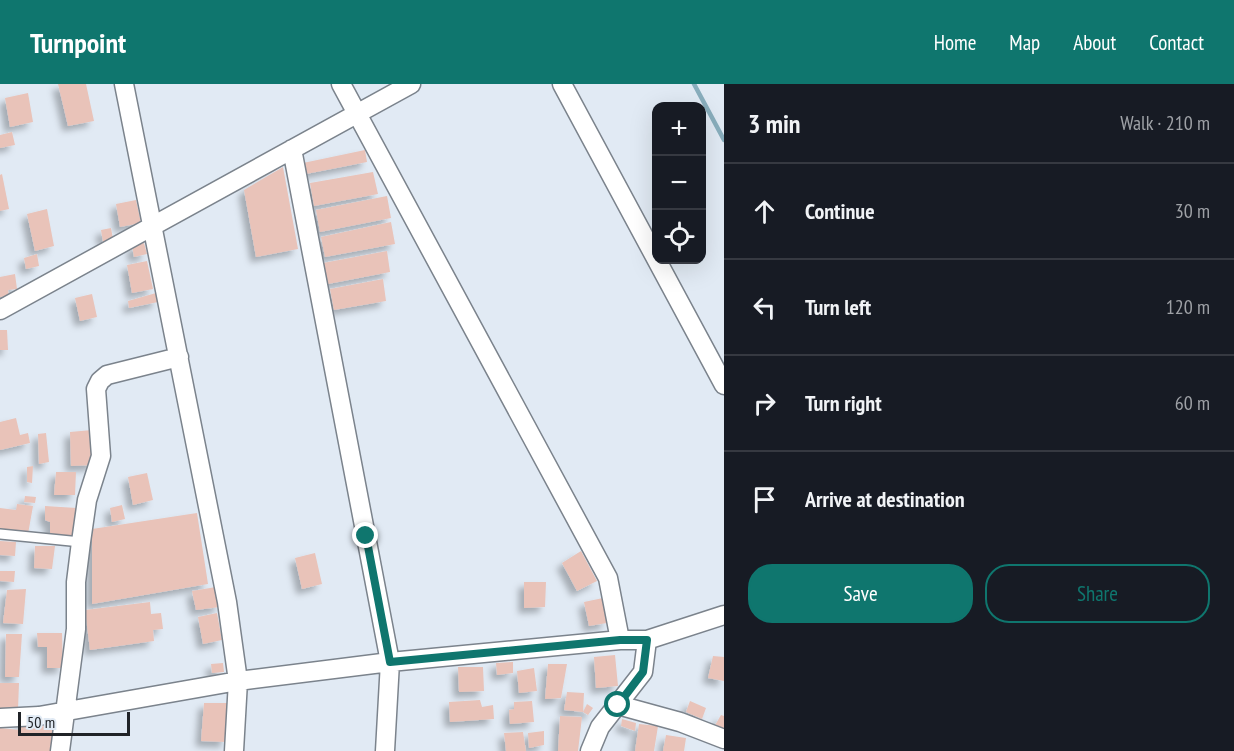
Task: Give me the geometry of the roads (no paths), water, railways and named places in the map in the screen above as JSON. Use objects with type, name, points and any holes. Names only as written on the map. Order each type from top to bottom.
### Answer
[{"type":"street","points":[[124,84],[227,602],[238,681],[234,751]]},
{"type":"street","points":[[341,84],[608,578],[620,640]]},
{"type":"street","points":[[0,310],[411,84]]},
{"type":"street","points":[[562,84],[724,385]]},
{"type":"street","points":[[292,149],[390,662],[384,751]]},
{"type":"street","points":[[60,751],[76,629],[76,582],[81,542],[87,500],[101,456],[96,394],[98,385],[107,375],[179,357]]},
{"type":"street","points":[[0,718],[39,716],[238,681],[390,662],[620,640],[647,640],[723,614]]},
{"type":"street","points":[[590,751],[600,728],[643,672],[647,640]]},
{"type":"street","points":[[618,705],[680,722],[724,739]]},
{"type":"lane","points":[[0,534],[81,542]]},
{"type":"waterway","points":[[694,84],[724,140]]}]
